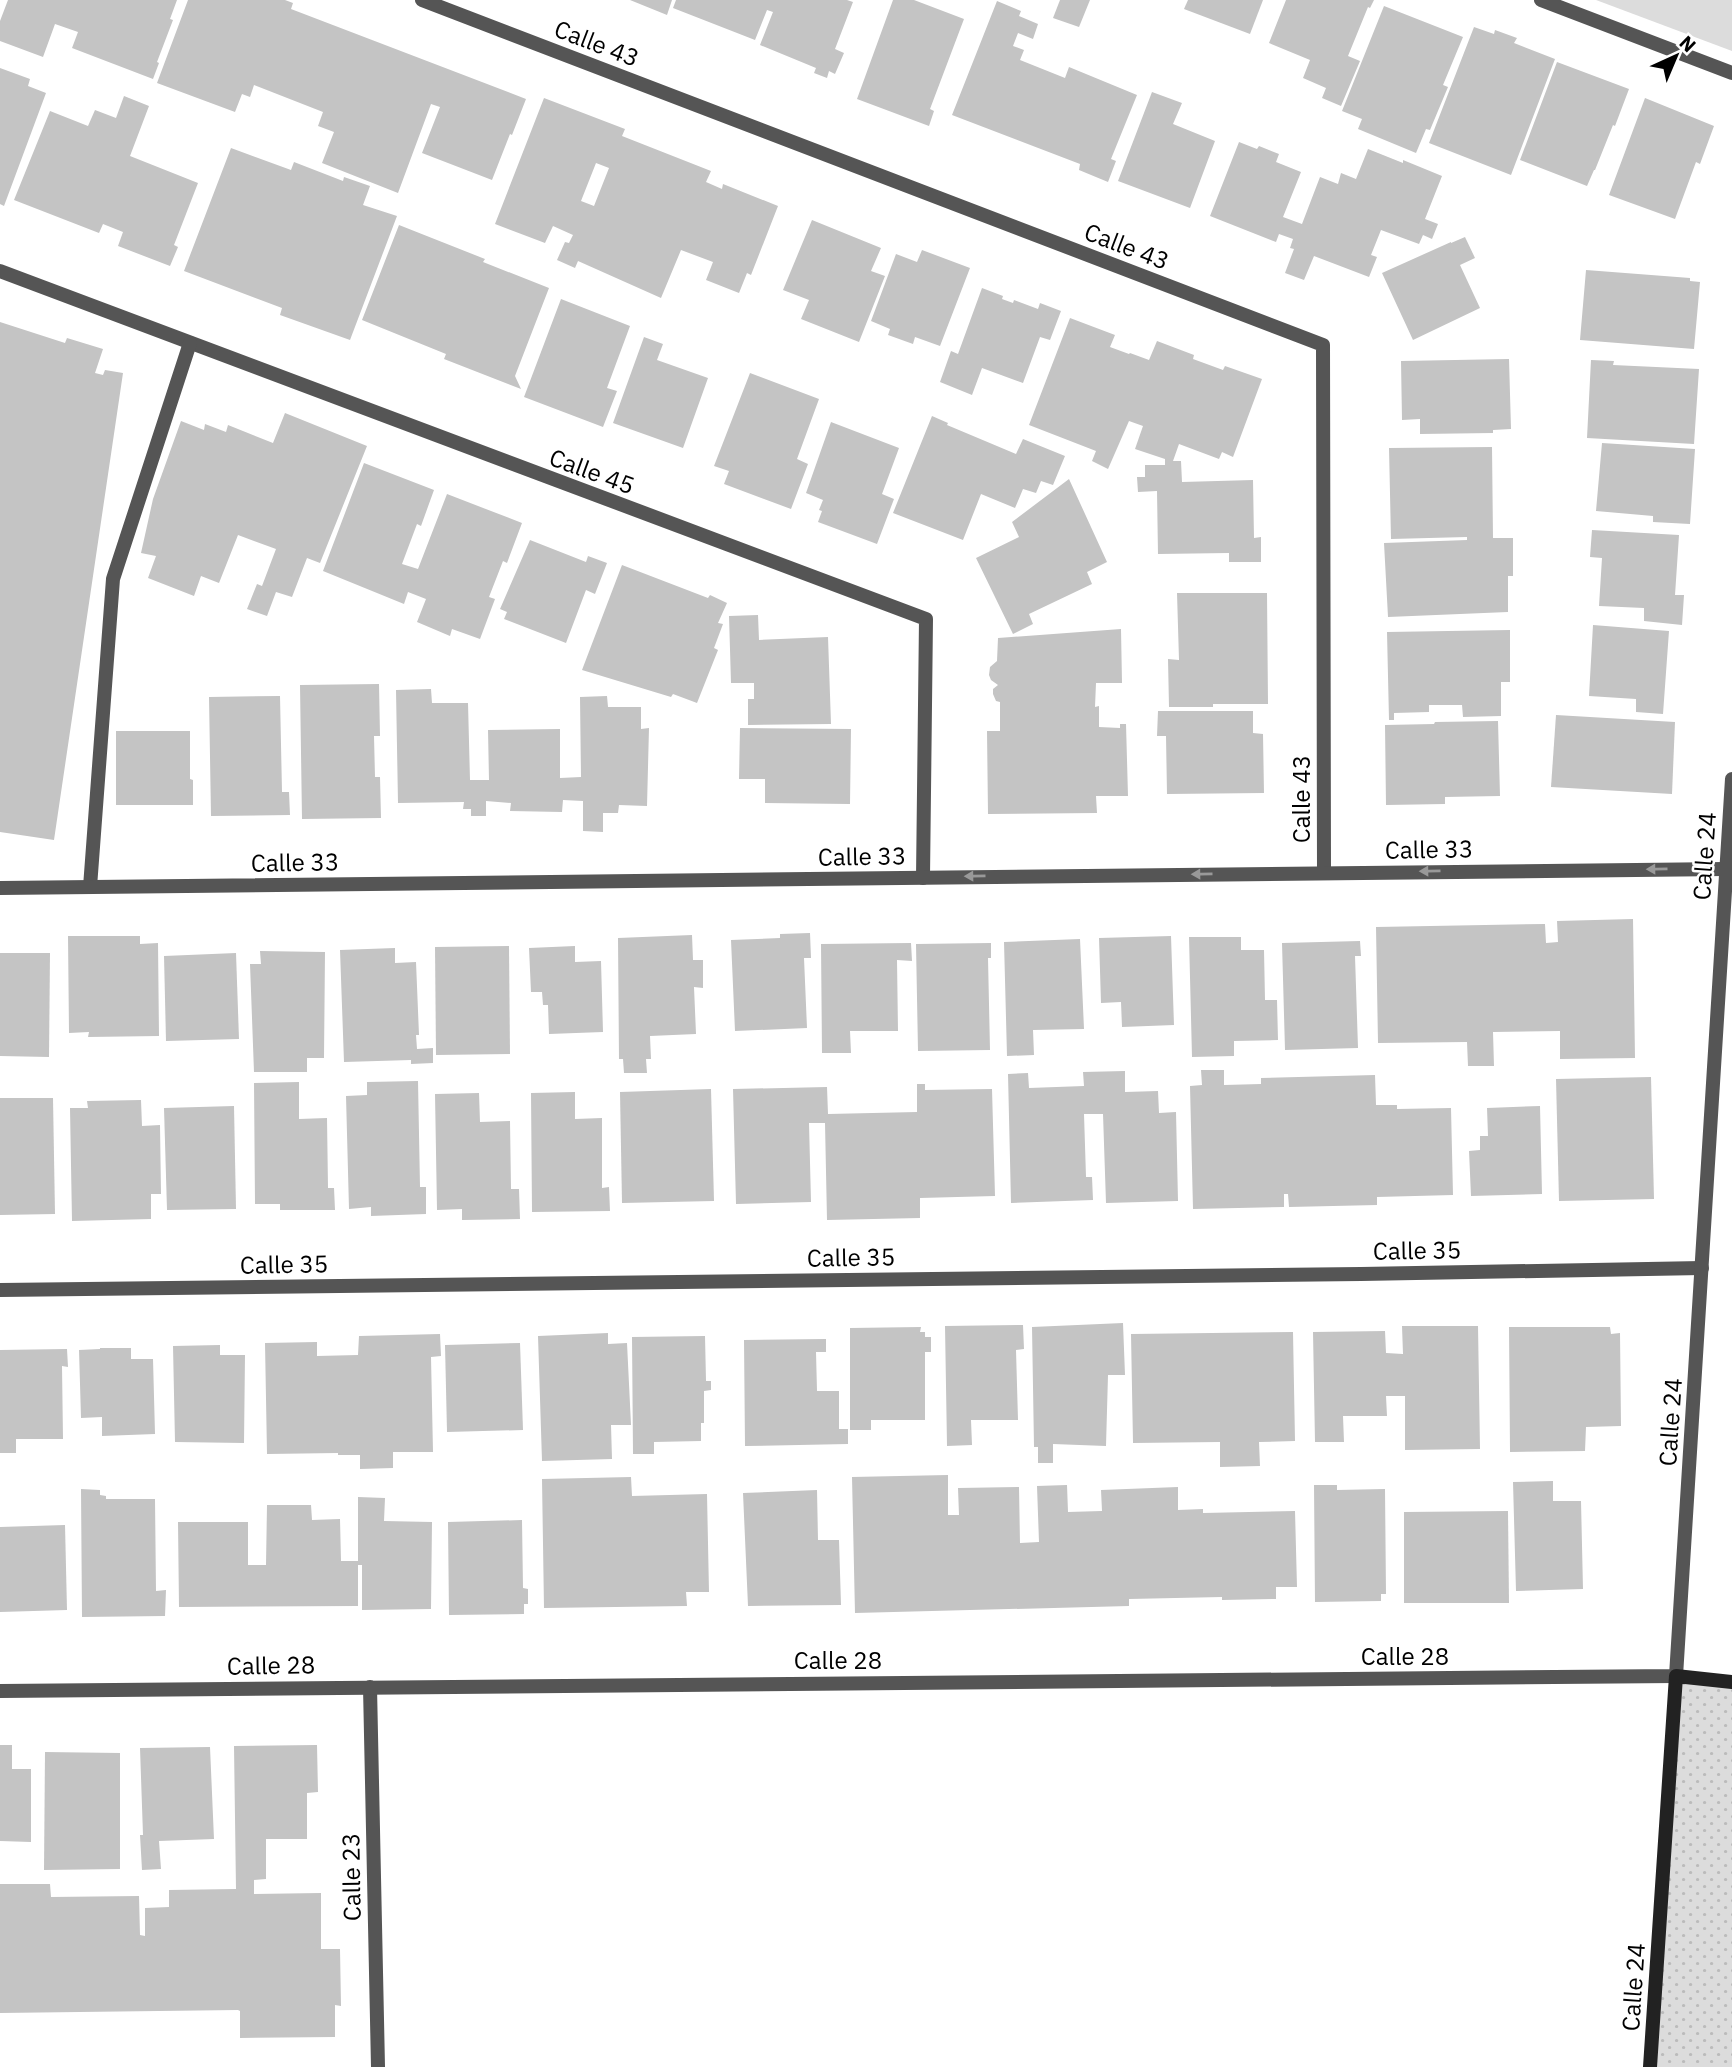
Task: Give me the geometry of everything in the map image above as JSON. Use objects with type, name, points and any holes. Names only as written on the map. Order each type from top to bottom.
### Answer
[{"type":"street","name":"Calle 43","points":[[422,0],[1323,345],[1324,872]]},
{"type":"street","points":[[1541,0],[1732,73]]},
{"type":"street","name":"Calle 45","points":[[0,271],[926,619],[923,878]]},
{"type":"street","points":[[90,887],[113,579],[190,343]]},
{"type":"street","name":"Calle 24","points":[[1650,2067],[1732,779]]},
{"type":"street","name":"Calle 33","points":[[0,888],[1725,869]]},
{"type":"street","name":"Calle 35","points":[[0,1290],[1702,1268]]},
{"type":"street","points":[[1676,1676],[1732,1682]]},
{"type":"street","name":"Calle 28","points":[[0,1691],[1676,1676]]},
{"type":"street","name":"Calle 23","points":[[369,1686],[378,2067]]},
{"type":"shaded area","points":[[1596,0],[1732,0],[1732,51]]},
{"type":"shaded area","points":[[1676,1676],[1732,1682],[1732,2067],[1650,2067]]},
{"type":"building","points":[[8,0],[177,0],[153,79],[72,48],[78,32],[55,24],[43,57],[0,41],[0,21]]},
{"type":"building","points":[[188,0],[285,0],[293,3],[291,9],[526,99],[492,180],[422,153],[440,107],[431,104],[398,193],[322,163],[334,132],[318,126],[323,112],[254,85],[250,97],[242,94],[235,112],[157,83]]},
{"type":"building","points":[[630,0],[672,0],[667,15]]},
{"type":"building","points":[[676,0],[853,2],[835,49],[844,53],[835,74],[829,71],[827,78],[814,73],[816,68],[760,45],[773,12],[767,10],[755,40],[673,8]]},
{"type":"building","points":[[893,0],[914,0],[964,19],[930,109],[934,111],[929,126],[857,99]]},
{"type":"building","points":[[1060,0],[1090,0],[1079,27],[1053,18]]},
{"type":"building","points":[[1188,0],[1263,0],[1250,34],[1184,9]]},
{"type":"building","points":[[1286,0],[1374,0],[1370,8],[1368,7],[1348,56],[1360,61],[1341,106],[1322,98],[1326,88],[1303,78],[1310,60],[1269,43]]},
{"type":"building","points":[[997,1],[1021,11],[1019,16],[1038,24],[1033,39],[1018,33],[1013,46],[1024,50],[1020,60],[1065,78],[1069,67],[1137,95],[1111,159],[1116,161],[1108,182],[1079,170],[1080,164],[952,115]]},
{"type":"building","points":[[1384,6],[1463,37],[1443,85],[1448,87],[1430,130],[1426,129],[1416,153],[1358,129],[1362,119],[1342,111]]},
{"type":"building","points":[[1474,27],[1494,34],[1495,30],[1517,38],[1514,43],[1555,59],[1511,175],[1429,143]]},
{"type":"building","points":[[1557,62],[1629,89],[1587,186],[1520,160]]},
{"type":"building","points":[[0,68],[30,79],[28,86],[46,93],[4,206],[0,204]]},
{"type":"building","points":[[1152,92],[1182,103],[1173,124],[1215,141],[1190,208],[1118,181]]},
{"type":"building","points":[[124,96],[149,106],[130,156],[198,183],[174,245],[178,247],[170,266],[118,246],[123,232],[103,224],[99,233],[14,200],[50,111],[88,126],[95,110],[116,118]]},
{"type":"building","points":[[544,98],[625,129],[622,136],[711,171],[706,182],[722,189],[723,184],[778,206],[751,275],[747,273],[739,293],[706,280],[713,262],[681,250],[661,298],[578,261],[575,268],[557,260],[565,242],[569,243],[573,235],[553,226],[545,243],[495,224]],"holes":[[[596,163],[609,168],[594,206],[581,201]]]},
{"type":"building","points":[[1645,98],[1714,126],[1700,164],[1696,162],[1675,219],[1609,195]]},
{"type":"building","points":[[1239,142],[1279,154],[1276,162],[1301,172],[1283,217],[1302,224],[1320,177],[1338,184],[1341,173],[1356,179],[1368,149],[1442,176],[1425,219],[1438,224],[1432,239],[1423,235],[1419,244],[1381,230],[1371,255],[1377,257],[1369,277],[1314,256],[1304,280],[1285,273],[1294,249],[1290,248],[1293,239],[1279,234],[1276,242],[1210,216]]},
{"type":"building","points":[[231,148],[291,170],[294,162],[343,181],[344,177],[370,186],[363,205],[397,216],[350,340],[280,315],[282,308],[184,271]]},
{"type":"building","points":[[812,220],[881,248],[871,271],[885,276],[859,342],[801,319],[809,300],[783,290]]},
{"type":"building","points":[[399,225],[549,288],[515,376],[521,389],[444,359],[446,354],[362,320]]},
{"type":"building","points":[[1465,237],[1475,258],[1460,265],[1480,308],[1413,340],[1382,273]]},
{"type":"building","points":[[922,250],[970,268],[940,346],[915,337],[913,344],[888,335],[890,329],[871,321],[896,254],[917,262]]},
{"type":"building","points":[[1586,270],[1690,278],[1690,281],[1700,282],[1694,349],[1580,340]]},
{"type":"building","points":[[982,288],[1013,303],[1014,300],[1038,309],[1040,303],[1061,311],[1050,340],[1040,337],[1023,383],[982,368],[972,395],[940,382],[951,351],[958,354]]},
{"type":"building","points":[[561,299],[630,326],[607,388],[617,391],[603,427],[524,397]]},
{"type":"building","points":[[1070,318],[1115,335],[1110,347],[1129,354],[1149,360],[1157,341],[1223,370],[1225,366],[1262,379],[1233,457],[1222,452],[1219,459],[1179,444],[1173,461],[1181,461],[1182,482],[1253,480],[1254,538],[1261,537],[1261,562],[1229,562],[1229,553],[1158,554],[1157,491],[1138,492],[1137,477],[1145,477],[1145,465],[1165,465],[1165,459],[1135,449],[1143,426],[1129,421],[1108,469],[1092,461],[1096,451],[1029,425]]},
{"type":"building","points":[[0,322],[65,343],[67,338],[103,349],[95,373],[103,375],[105,370],[123,373],[54,840],[0,832]]},
{"type":"building","points":[[644,337],[663,344],[657,360],[708,378],[683,448],[613,423]]},
{"type":"building","points":[[1509,359],[1511,429],[1493,430],[1493,433],[1420,434],[1420,419],[1402,420],[1401,361]]},
{"type":"building","points":[[1591,360],[1614,361],[1613,365],[1699,369],[1694,444],[1587,438]]},
{"type":"building","points":[[750,373],[819,399],[797,459],[808,464],[791,509],[724,484],[729,471],[714,466]]},
{"type":"building","points":[[285,413],[367,446],[320,563],[307,558],[292,597],[276,592],[267,616],[247,609],[257,584],[262,586],[276,549],[238,535],[219,583],[201,576],[194,596],[148,578],[156,556],[141,553],[153,499],[181,421],[204,430],[205,424],[226,432],[228,425],[273,443]]},
{"type":"building","points":[[932,416],[1016,454],[1023,439],[1065,456],[1053,485],[1041,481],[1036,493],[1023,489],[1015,508],[981,494],[963,540],[893,513]]},
{"type":"building","points":[[831,422],[899,448],[882,494],[894,499],[877,544],[818,522],[823,500],[806,493]]},
{"type":"building","points":[[1602,443],[1695,449],[1690,524],[1653,522],[1653,516],[1596,511]]},
{"type":"building","points":[[1492,447],[1493,538],[1513,538],[1513,576],[1508,576],[1508,612],[1388,617],[1384,543],[1467,540],[1467,537],[1391,539],[1389,448]]},
{"type":"building","points":[[364,463],[434,490],[421,526],[417,524],[402,564],[418,569],[447,494],[522,523],[507,563],[503,561],[489,597],[495,599],[480,639],[452,629],[450,636],[417,622],[426,599],[408,592],[404,604],[323,571]]},
{"type":"building","points":[[1069,479],[1107,562],[1087,572],[1092,584],[1029,614],[1033,624],[1013,634],[976,558],[1019,537],[1012,522]]},
{"type":"building","points":[[1592,530],[1679,535],[1675,595],[1684,595],[1682,625],[1644,621],[1644,608],[1599,606],[1602,558],[1590,557]]},
{"type":"building","points":[[530,540],[586,562],[588,556],[607,563],[595,594],[586,590],[566,643],[504,619],[507,612],[500,609]]},
{"type":"building","points":[[622,565],[727,603],[718,623],[723,624],[714,648],[718,650],[697,703],[582,670]]},
{"type":"building","points":[[1177,593],[1267,593],[1268,704],[1169,707],[1168,659],[1179,660]]},
{"type":"building","points":[[758,615],[759,640],[828,637],[831,724],[748,725],[748,699],[754,699],[754,683],[731,683],[729,616]]},
{"type":"building","points":[[1593,625],[1669,631],[1663,714],[1636,712],[1636,699],[1589,696]]},
{"type":"building","points":[[1121,629],[1122,683],[1096,683],[1095,707],[1099,706],[1099,727],[1120,728],[1120,724],[1126,724],[1128,796],[1096,796],[1097,813],[988,814],[987,731],[1000,731],[1000,702],[996,701],[993,694],[993,689],[998,685],[989,675],[990,667],[997,661],[998,638]]},
{"type":"building","points":[[1510,630],[1510,682],[1501,682],[1501,716],[1463,717],[1462,705],[1429,705],[1429,712],[1394,713],[1394,720],[1389,720],[1387,632]]},
{"type":"building","points":[[379,684],[380,736],[374,736],[375,777],[380,777],[381,818],[302,819],[300,685]]},
{"type":"building","points":[[431,689],[432,703],[468,703],[470,780],[489,780],[488,730],[560,729],[560,778],[581,777],[580,697],[607,696],[608,707],[641,707],[641,729],[649,728],[647,806],[619,805],[618,813],[603,813],[603,832],[583,831],[583,801],[563,800],[562,812],[510,811],[511,803],[486,801],[486,816],[471,816],[471,809],[463,809],[464,802],[398,803],[396,690]]},
{"type":"building","points":[[280,696],[282,792],[289,792],[290,815],[211,816],[209,697]]},
{"type":"building","points":[[1158,711],[1253,711],[1253,733],[1263,734],[1264,793],[1167,794],[1166,736],[1157,736]]},
{"type":"building","points":[[1556,715],[1675,722],[1672,794],[1551,787]]},
{"type":"building","points":[[1498,721],[1500,796],[1445,797],[1445,804],[1386,805],[1385,725]]},
{"type":"building","points":[[740,728],[851,729],[850,804],[765,803],[765,779],[739,779]]},
{"type":"building","points":[[116,731],[190,731],[193,805],[116,805]]},
{"type":"building","points":[[1633,919],[1635,1058],[1560,1059],[1560,1031],[1493,1032],[1494,1066],[1468,1066],[1467,1042],[1378,1043],[1376,927],[1545,924],[1546,943],[1558,942],[1557,921]]},
{"type":"building","points":[[810,933],[811,958],[804,958],[807,1028],[735,1031],[731,940],[780,938],[780,934]]},
{"type":"building","points":[[692,935],[693,960],[703,960],[703,988],[694,987],[696,1034],[650,1036],[651,1059],[646,1059],[647,1073],[624,1073],[623,1059],[619,1059],[618,938]]},
{"type":"building","points":[[68,936],[140,936],[140,944],[158,943],[159,1036],[88,1037],[89,1032],[69,1033]]},
{"type":"building","points":[[1171,936],[1174,1025],[1122,1027],[1121,1002],[1101,1003],[1099,938]]},
{"type":"building","points":[[1189,937],[1241,937],[1241,950],[1264,950],[1265,1000],[1277,1000],[1278,1040],[1234,1041],[1234,1056],[1192,1057]]},
{"type":"building","points":[[1080,939],[1084,1029],[1033,1030],[1034,1055],[1007,1056],[1004,942]]},
{"type":"building","points":[[1360,941],[1361,956],[1355,956],[1358,1048],[1285,1050],[1282,943]]},
{"type":"building","points":[[911,943],[912,961],[897,960],[898,1031],[850,1031],[851,1053],[822,1053],[821,944]]},
{"type":"building","points":[[991,943],[991,958],[988,958],[990,1050],[918,1051],[916,944]]},
{"type":"building","points":[[509,946],[510,1054],[436,1055],[435,947]]},
{"type":"building","points":[[575,946],[575,962],[601,961],[603,1032],[549,1034],[548,1005],[543,1005],[542,992],[531,992],[529,948]]},
{"type":"building","points":[[395,948],[395,963],[416,962],[419,1035],[416,1035],[417,1049],[433,1048],[433,1063],[411,1064],[411,1060],[344,1062],[340,950]]},
{"type":"building","points":[[260,951],[325,952],[324,1058],[307,1058],[307,1072],[254,1072],[250,964],[261,964]]},
{"type":"building","points":[[0,953],[50,953],[49,1057],[0,1056]]},
{"type":"building","points":[[236,953],[239,1039],[166,1041],[164,956]]},
{"type":"building","points":[[1201,1070],[1224,1070],[1224,1085],[1261,1084],[1261,1078],[1375,1075],[1376,1105],[1397,1105],[1397,1109],[1451,1108],[1453,1195],[1377,1197],[1377,1205],[1289,1207],[1288,1194],[1284,1194],[1284,1207],[1193,1209],[1190,1086],[1202,1085]]},
{"type":"building","points":[[1125,1071],[1125,1092],[1158,1091],[1159,1113],[1176,1112],[1178,1201],[1106,1203],[1103,1114],[1084,1114],[1086,1177],[1092,1177],[1093,1200],[1011,1203],[1008,1074],[1028,1073],[1029,1088],[1084,1086],[1083,1072]]},
{"type":"building","points":[[1651,1077],[1654,1199],[1559,1201],[1556,1079]]},
{"type":"building","points":[[418,1081],[420,1187],[426,1187],[426,1214],[371,1216],[371,1207],[349,1209],[346,1096],[367,1095],[367,1082]]},
{"type":"building","points":[[299,1082],[299,1119],[327,1118],[328,1188],[334,1188],[335,1210],[280,1210],[280,1204],[255,1204],[254,1083]]},
{"type":"building","points":[[917,1084],[925,1084],[925,1090],[992,1089],[995,1196],[920,1198],[920,1218],[827,1220],[825,1123],[809,1123],[811,1202],[736,1204],[733,1089],[827,1087],[828,1114],[917,1112]]},
{"type":"building","points":[[711,1089],[714,1201],[622,1203],[620,1092]]},
{"type":"building","points":[[575,1092],[575,1119],[602,1118],[602,1188],[609,1187],[610,1211],[532,1212],[531,1093]]},
{"type":"building","points":[[479,1093],[480,1122],[510,1121],[511,1189],[519,1189],[520,1219],[462,1220],[462,1209],[437,1210],[435,1094]]},
{"type":"building","points":[[0,1098],[53,1098],[55,1214],[0,1215]]},
{"type":"building","points":[[141,1100],[142,1126],[160,1125],[161,1194],[151,1194],[151,1219],[72,1221],[70,1108],[88,1108],[87,1101]]},
{"type":"building","points":[[234,1106],[236,1209],[167,1210],[164,1108]]},
{"type":"building","points":[[1540,1106],[1542,1194],[1471,1196],[1469,1151],[1480,1150],[1480,1136],[1488,1136],[1487,1108]]},
{"type":"building","points":[[1123,1323],[1125,1375],[1108,1375],[1106,1446],[1053,1444],[1053,1463],[1038,1463],[1038,1447],[1034,1447],[1032,1327]]},
{"type":"building","points":[[1023,1325],[1024,1349],[1016,1350],[1018,1420],[971,1420],[972,1445],[947,1446],[945,1326]]},
{"type":"building","points":[[1402,1326],[1478,1326],[1480,1449],[1405,1450],[1405,1396],[1386,1396],[1387,1416],[1343,1416],[1344,1442],[1315,1442],[1313,1332],[1385,1331],[1386,1353],[1403,1354]]},
{"type":"building","points":[[921,1327],[920,1332],[925,1332],[925,1337],[931,1337],[931,1352],[925,1352],[925,1420],[871,1420],[871,1430],[850,1430],[850,1328]]},
{"type":"building","points":[[1509,1327],[1610,1327],[1611,1334],[1620,1333],[1621,1426],[1586,1427],[1585,1451],[1510,1452]]},
{"type":"building","points":[[1293,1332],[1295,1441],[1259,1442],[1260,1466],[1220,1467],[1220,1442],[1133,1443],[1131,1334]]},
{"type":"building","points":[[608,1333],[608,1344],[627,1343],[631,1425],[611,1425],[612,1459],[542,1461],[538,1336]]},
{"type":"building","points":[[440,1334],[441,1356],[431,1357],[433,1452],[393,1452],[393,1468],[360,1469],[360,1455],[267,1454],[265,1343],[317,1342],[317,1356],[358,1355],[359,1336]]},
{"type":"building","points":[[705,1336],[706,1381],[711,1381],[711,1390],[704,1391],[701,1441],[654,1442],[654,1454],[633,1454],[632,1337]]},
{"type":"building","points":[[826,1339],[826,1352],[816,1352],[817,1391],[839,1391],[839,1429],[848,1429],[848,1444],[745,1446],[744,1340]]},
{"type":"building","points":[[520,1343],[523,1430],[447,1432],[445,1345]]},
{"type":"building","points":[[220,1345],[220,1355],[245,1355],[244,1443],[175,1442],[173,1346]]},
{"type":"building","points":[[131,1348],[131,1359],[153,1359],[155,1434],[102,1436],[102,1417],[81,1418],[79,1350]]},
{"type":"building","points":[[67,1349],[68,1367],[62,1366],[63,1439],[16,1439],[16,1453],[0,1453],[0,1350]]},
{"type":"building","points":[[948,1475],[948,1515],[959,1515],[958,1488],[1019,1487],[1020,1543],[1039,1542],[1037,1486],[1067,1485],[1068,1512],[1102,1511],[1101,1490],[1178,1487],[1178,1510],[1203,1509],[1203,1513],[1295,1511],[1297,1587],[1276,1587],[1276,1599],[1129,1599],[1129,1606],[855,1613],[852,1477]]},
{"type":"building","points":[[631,1477],[632,1496],[707,1494],[709,1592],[686,1592],[687,1606],[544,1608],[542,1479]]},
{"type":"building","points":[[1553,1481],[1553,1501],[1581,1501],[1583,1589],[1516,1591],[1513,1482]]},
{"type":"building","points":[[1314,1485],[1337,1485],[1337,1490],[1385,1489],[1386,1594],[1381,1594],[1381,1601],[1315,1602]]},
{"type":"building","points":[[81,1489],[100,1490],[100,1495],[106,1496],[106,1499],[155,1499],[156,1591],[166,1590],[165,1616],[82,1617]]},
{"type":"building","points":[[817,1490],[818,1540],[839,1540],[841,1605],[748,1606],[743,1493]]},
{"type":"building","points":[[358,1497],[385,1498],[384,1521],[432,1522],[431,1609],[362,1610],[362,1565],[358,1565],[358,1606],[179,1607],[178,1522],[248,1522],[248,1565],[266,1565],[267,1505],[311,1505],[312,1520],[340,1519],[341,1561],[358,1561]]},
{"type":"building","points":[[1508,1511],[1509,1603],[1404,1603],[1404,1512]]},
{"type":"building","points":[[522,1520],[523,1588],[528,1589],[528,1604],[524,1604],[524,1614],[449,1615],[448,1522]]},
{"type":"building","points":[[65,1525],[67,1610],[0,1612],[0,1527]]},
{"type":"building","points":[[0,1745],[12,1745],[12,1769],[31,1769],[31,1842],[0,1841]]},
{"type":"building","points":[[317,1745],[318,1792],[307,1793],[307,1839],[266,1839],[266,1879],[254,1880],[254,1894],[321,1893],[321,1949],[340,1949],[341,2006],[335,2005],[335,2037],[240,2038],[238,2010],[0,2013],[0,1884],[50,1884],[51,1897],[139,1896],[140,1935],[145,1936],[145,1908],[169,1907],[169,1890],[236,1889],[234,1746]]},
{"type":"building","points":[[210,1747],[214,1839],[159,1841],[161,1869],[142,1870],[140,1748]]},
{"type":"building","points":[[45,1752],[120,1753],[120,1869],[44,1870]]}]
